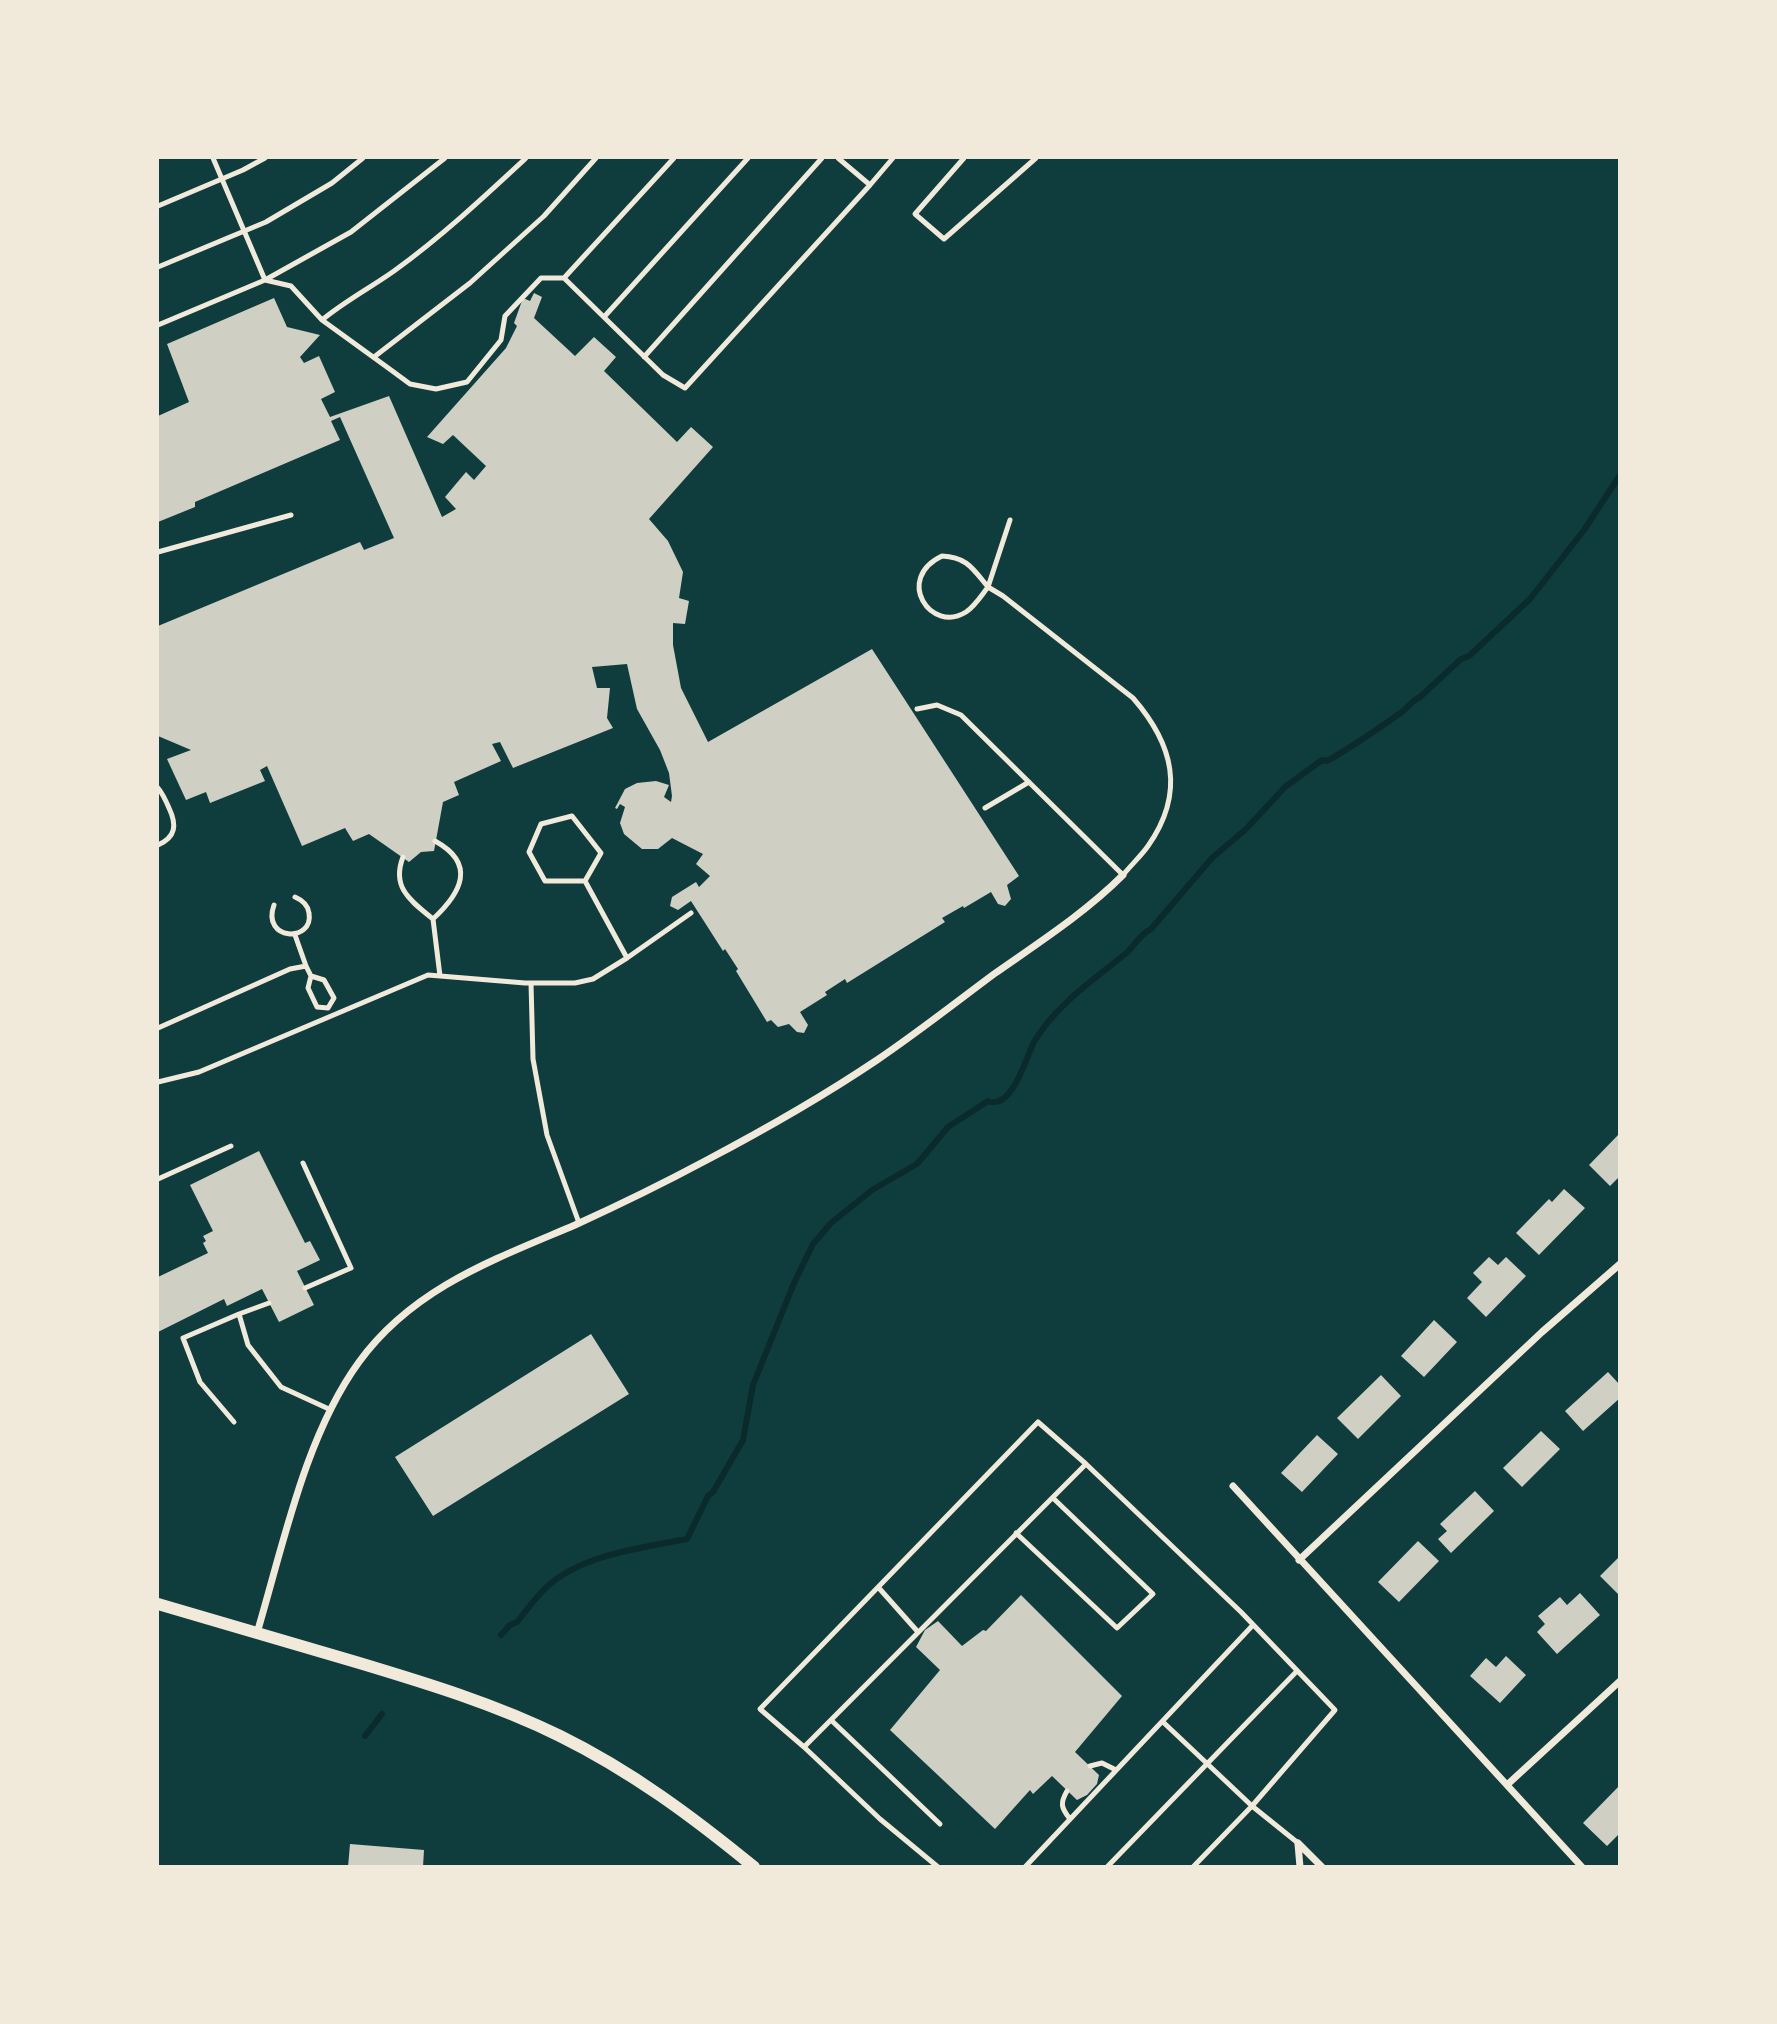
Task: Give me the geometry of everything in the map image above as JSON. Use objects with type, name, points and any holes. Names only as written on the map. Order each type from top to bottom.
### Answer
[{"type":"street","points":[[257,1633],[299,1493],[321,1431],[340,1390],[359,1361],[386,1330],[413,1306],[477,1266],[579,1223],[715,1156],[876,1060],[1084,909],[1123,874]]},
{"type":"street","points":[[1299,1560],[1542,1332],[1619,1264]]},
{"type":"street","points":[[1233,1486],[1582,1867]]},
{"type":"street","points":[[158,1604],[481,1701],[562,1737],[615,1766],[663,1797],[754,1867]]},
{"type":"street","points":[[1508,1784],[1619,1681]]},
{"type":"street","points":[[1298,1843],[1300,1867]]},
{"type":"street","points":[[1298,1843],[1322,1867]]},
{"type":"lane","points":[[213,158],[265,280]]},
{"type":"lane","points":[[158,206],[265,158]]},
{"type":"lane","points":[[158,267],[266,222],[332,183],[363,158]]},
{"type":"lane","points":[[158,326],[265,280],[351,233],[445,158]]},
{"type":"lane","points":[[323,320],[395,270],[478,203],[526,158]]},
{"type":"lane","points":[[374,357],[470,283],[544,216],[596,158]]},
{"type":"lane","points":[[564,278],[674,158]]},
{"type":"lane","points":[[604,317],[748,158]]},
{"type":"lane","points":[[644,357],[822,158]]},
{"type":"lane","points":[[838,158],[870,185]]},
{"type":"lane","points":[[265,280],[291,286],[323,320],[411,384],[436,389],[467,382],[501,340],[505,316],[541,278],[564,278],[663,375],[685,388],[893,158]]},
{"type":"lane","points":[[964,158],[915,214],[944,239],[1036,158]]},
{"type":"lane","points":[[158,552],[290,515]]},
{"type":"lane","points":[[917,709],[937,705],[961,715],[1123,874],[1148,846],[1158,828],[1167,804],[1169,756],[1149,716],[1133,698],[988,587],[971,566],[957,557],[942,556],[930,562],[922,571],[918,583],[920,596],[926,607],[944,617],[955,617],[965,612],[988,587],[1010,520]]},
{"type":"lane","points":[[985,808],[1029,782]]},
{"type":"lane","points":[[158,788],[174,818],[175,826],[172,835],[158,845]]},
{"type":"lane","points":[[572,816],[601,853],[584,881],[545,881],[529,852],[541,824],[572,816]]},
{"type":"lane","points":[[433,919],[452,902],[460,885],[460,870],[450,849],[435,841]]},
{"type":"lane","points":[[403,857],[399,867],[399,880],[404,892],[433,919],[440,976]]},
{"type":"lane","points":[[584,881],[627,958]]},
{"type":"lane","points":[[274,905],[274,925],[283,933],[295,934],[306,928],[310,916],[306,904],[295,897]]},
{"type":"lane","points":[[158,1082],[199,1072],[428,975],[531,983],[575,983],[593,979],[691,913]]},
{"type":"lane","points":[[295,934],[312,976],[324,980],[334,998],[328,1008]]},
{"type":"lane","points":[[158,1028],[290,969],[306,966]]},
{"type":"lane","points":[[312,976],[308,988],[317,1007],[328,1008]]},
{"type":"lane","points":[[531,983],[533,1059],[547,1135],[579,1223]]},
{"type":"lane","points":[[328,1008],[332,1016]]},
{"type":"lane","points":[[158,1179],[231,1146]]},
{"type":"lane","points":[[303,1163],[351,1268],[305,1288]]},
{"type":"lane","points":[[234,1422],[200,1382],[183,1338],[270,1303]]},
{"type":"lane","points":[[239,1314],[248,1345],[281,1387],[331,1410]]},
{"type":"lane","points":[[938,1867],[880,1819],[760,1709],[1038,1422],[1086,1464],[1253,1625],[1335,1710],[1252,1806],[1194,1867]]},
{"type":"lane","points":[[804,1747],[1086,1464]]},
{"type":"lane","points":[[1016,1533],[1117,1628],[1153,1594],[1053,1498]]},
{"type":"lane","points":[[878,1587],[918,1632]]},
{"type":"lane","points":[[1025,1867],[1253,1625]]},
{"type":"lane","points":[[1108,1867],[1297,1671]]},
{"type":"lane","points":[[831,1720],[940,1824]]},
{"type":"lane","points":[[1163,1721],[1252,1806],[1298,1843]]},
{"type":"lane","points":[[1090,1766],[1102,1763],[1116,1770]]},
{"type":"lane","points":[[1067,1791],[1061,1800],[1062,1808],[1070,1819]]},
{"type":"building","points":[[534,293],[542,297],[534,318],[575,356],[594,337],[616,357],[604,371],[677,442],[691,427],[713,447],[649,519],[668,541],[683,572],[679,598],[689,601],[685,624],[673,623],[673,645],[681,688],[708,742],[872,649],[1019,876],[1007,885],[1011,899],[1005,906],[998,904],[991,892],[942,918],[945,922],[847,983],[845,979],[825,992],[827,995],[800,1012],[808,1025],[804,1033],[797,1032],[789,1024],[778,1027],[771,1020],[767,1022],[736,971],[738,969],[725,949],[723,951],[691,901],[678,910],[670,906],[672,897],[696,882],[699,887],[710,876],[696,864],[703,854],[672,838],[658,849],[642,849],[624,834],[620,823],[625,807],[620,804],[615,808],[625,789],[637,783],[656,781],[669,785],[664,797],[671,802],[672,796],[669,773],[660,750],[637,709],[627,664],[592,667],[597,688],[610,688],[607,718],[613,728],[513,768],[500,742],[492,744],[501,761],[454,782],[459,795],[443,802],[434,851],[421,852],[409,862],[369,834],[353,841],[345,828],[302,846],[267,766],[260,770],[265,781],[210,803],[206,792],[186,800],[167,759],[191,750],[158,736],[158,626],[360,542],[364,550],[394,538],[340,417],[331,421],[340,440],[195,502],[195,507],[158,522],[158,416],[189,402],[167,344],[274,298],[287,327],[320,335],[300,357],[304,363],[319,356],[335,392],[321,399],[330,417],[389,396],[442,517],[456,509],[445,497],[466,472],[474,480],[486,466],[453,435],[443,444],[427,437],[506,348],[517,326],[514,323],[523,298],[530,301]]},
{"type":"building","points":[[1620,1133],[1620,1176],[1610,1186],[1589,1165]]},
{"type":"building","points":[[259,1151],[305,1243],[310,1241],[320,1260],[297,1271],[314,1305],[279,1322],[262,1289],[227,1306],[224,1299],[158,1332],[158,1277],[208,1253],[203,1236],[213,1231],[190,1185]]},
{"type":"building","points":[[1564,1189],[1585,1208],[1539,1255],[1516,1233],[1549,1199],[1552,1202]]},
{"type":"building","points":[[1489,1257],[1498,1265],[1506,1257],[1526,1276],[1486,1317],[1467,1298],[1482,1282],[1473,1273]]},
{"type":"building","points":[[1434,1320],[1457,1342],[1424,1377],[1401,1356]]},
{"type":"building","points":[[591,1334],[629,1394],[433,1516],[395,1457]]},
{"type":"building","points":[[1608,1372],[1620,1385],[1620,1398],[1583,1431],[1565,1411]]},
{"type":"building","points":[[1381,1375],[1401,1396],[1358,1439],[1337,1418]]},
{"type":"building","points":[[1541,1431],[1560,1449],[1522,1487],[1503,1468]]},
{"type":"building","points":[[1317,1435],[1338,1454],[1302,1492],[1281,1473]]},
{"type":"building","points":[[1475,1491],[1494,1511],[1451,1553],[1438,1539],[1447,1531],[1440,1524]]},
{"type":"building","points":[[1418,1541],[1439,1561],[1399,1602],[1378,1582]]},
{"type":"building","points":[[1620,1556],[1620,1596],[1600,1576]]},
{"type":"building","points":[[1580,1593],[1600,1615],[1557,1654],[1537,1632],[1545,1624],[1538,1616],[1560,1597],[1567,1605]]},
{"type":"building","points":[[1021,1595],[1122,1696],[1075,1752],[1099,1775],[1097,1784],[1087,1795],[1077,1800],[1052,1776],[1033,1794],[1030,1790],[995,1829],[890,1730],[940,1670],[916,1647],[925,1630],[938,1621],[962,1646],[983,1630],[986,1631]]},
{"type":"building","points":[[1506,1656],[1526,1675],[1500,1703],[1470,1676],[1486,1658],[1496,1667]]},
{"type":"building","points":[[1620,1785],[1620,1833],[1607,1846],[1583,1823]]},
{"type":"building","points":[[350,1844],[424,1850],[423,1867],[348,1867]]},
{"type":"waterway","points":[[501,1635],[517,1622],[549,1585],[578,1566],[614,1554],[687,1539],[708,1496],[713,1492],[743,1440],[753,1385],[794,1283],[813,1244],[831,1223],[872,1190],[917,1164],[948,1127],[988,1101],[997,1102],[1004,1098],[1017,1081],[1034,1042],[1052,1017],[1151,929],[1212,858],[1246,829],[1285,787],[1322,760],[1327,761],[1336,756],[1402,712],[1461,659],[1469,656],[1530,599],[1584,530],[1620,475]]},
{"type":"waterway","points":[[365,1736],[382,1714]]}]
